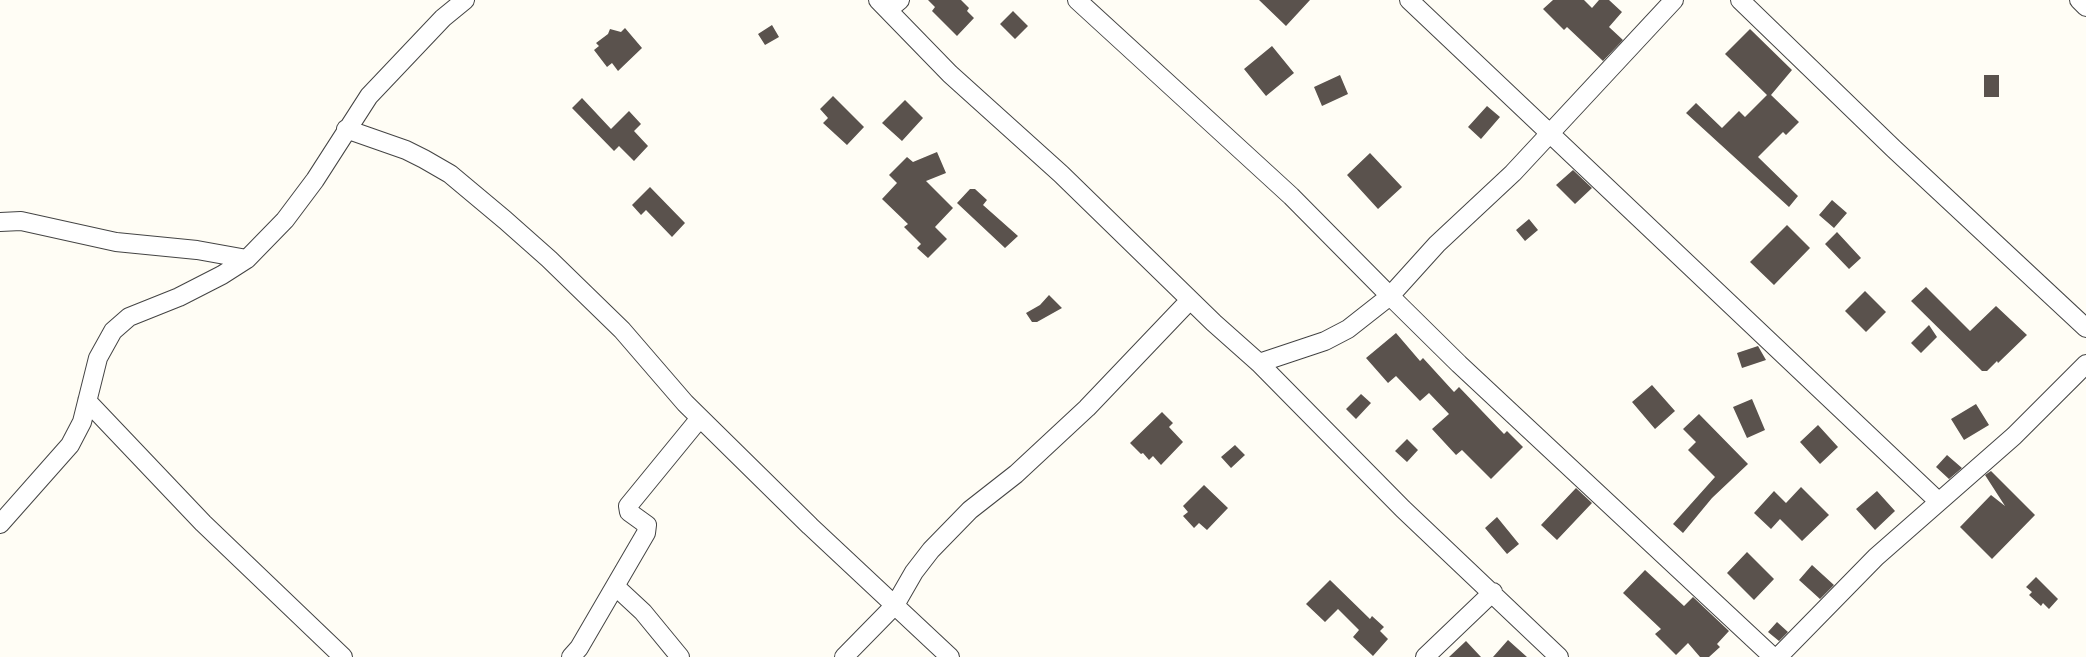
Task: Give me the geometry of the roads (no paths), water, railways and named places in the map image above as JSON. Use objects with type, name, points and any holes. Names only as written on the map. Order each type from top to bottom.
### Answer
[{"type":"street","points":[[0,524],[70,446],[82,422],[98,358],[113,331],[129,317],[179,297],[222,276],[247,259],[285,220],[315,180],[346,129],[369,96],[443,18],[465,0]]},
{"type":"street","points":[[1077,0],[1291,196],[1459,364],[1773,657]]},
{"type":"street","points":[[1409,0],[1938,500]]},
{"type":"street","points":[[1259,363],[1325,341],[1348,329],[1390,296],[1437,244],[1513,173],[1674,0]]},
{"type":"street","points":[[1740,0],[1894,150],[2086,328]]},
{"type":"street","points":[[2079,0],[2086,7]]},
{"type":"street","points":[[889,3],[950,74],[1061,174],[1190,300],[1259,363],[1403,509],[1493,592],[1559,657]]},
{"type":"street","points":[[346,129],[406,150],[424,159],[450,174],[477,196],[549,260],[622,330],[700,418],[810,526],[950,657]]},
{"type":"street","points":[[0,222],[21,221],[116,242],[187,248],[247,259]]},
{"type":"street","points":[[844,657],[895,605],[914,572],[931,550],[970,510],[1016,474],[1087,408],[1190,300]]},
{"type":"street","points":[[1778,657],[1876,557],[1938,500],[2014,436],[2086,364]]},
{"type":"street","points":[[87,401],[202,523],[342,657]]},
{"type":"street","points":[[570,657],[579,648],[647,529],[646,525],[629,512],[628,506],[700,418]]},
{"type":"street","points":[[615,586],[643,612],[680,657]]},
{"type":"street","points":[[1425,657],[1493,592]]}]
